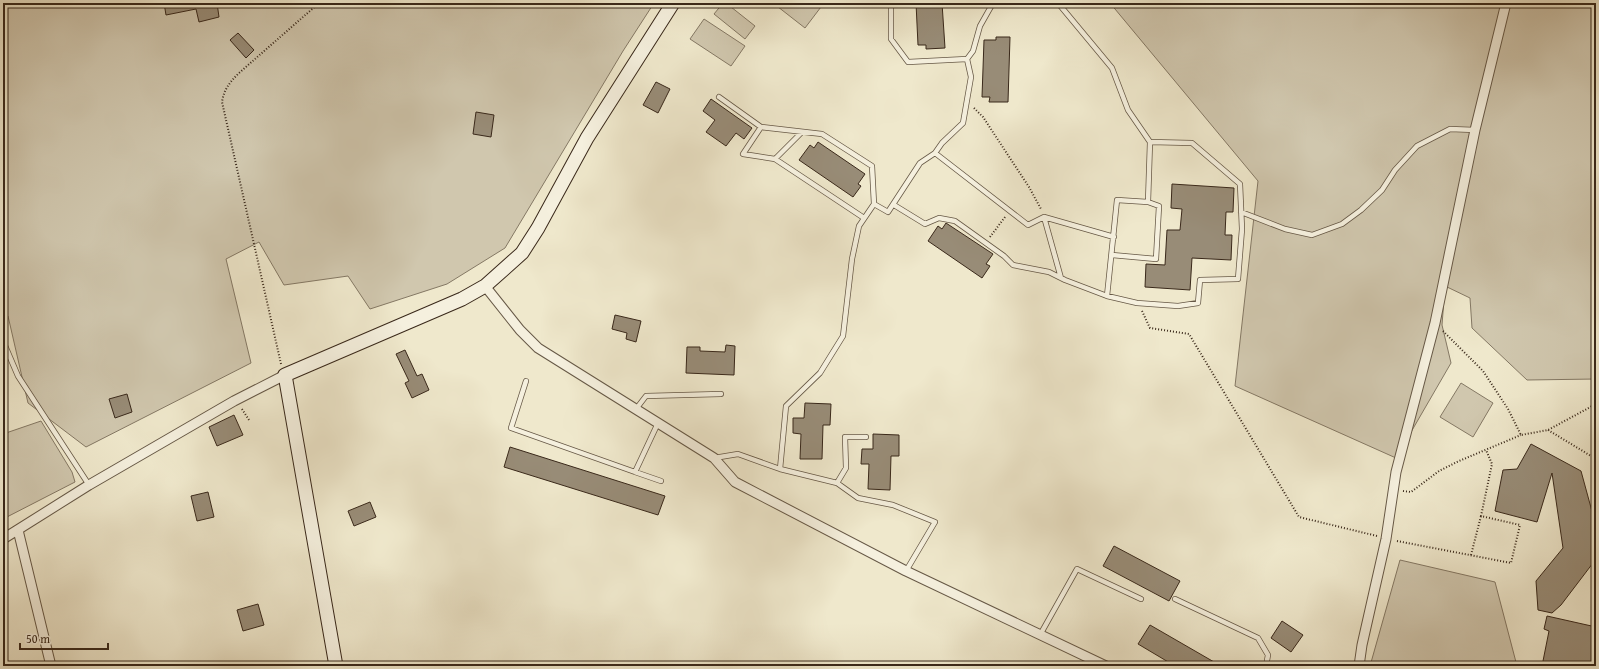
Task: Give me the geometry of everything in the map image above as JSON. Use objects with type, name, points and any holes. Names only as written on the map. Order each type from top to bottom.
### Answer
[{"type":"main road","points":[[336,666],[285,375],[456,302],[485,286],[522,253],[534,235],[588,138],[673,3]]},
{"type":"street","points":[[1359,666],[1368,615],[1386,538],[1396,472],[1435,323],[1476,130],[1506,3]]},
{"type":"street","points":[[485,286],[520,330],[538,348],[714,458],[735,482],[906,572],[1106,666]]},
{"type":"street","points":[[3,539],[89,485],[237,400],[285,375]]},
{"type":"street","points":[[18,530],[51,666]]},
{"type":"lane","points":[[891,3],[891,39],[908,62],[966,59],[973,51],[980,26],[993,3]]},
{"type":"lane","points":[[1058,3],[1112,68],[1128,110],[1150,142],[1148,202]]},
{"type":"lane","points":[[874,204],[888,212],[920,163],[935,153],[942,143],[963,123],[971,77],[966,59]]},
{"type":"lane","points":[[719,97],[762,127],[822,134],[872,166],[874,204],[859,226],[852,259],[843,336],[820,373],[786,406],[780,468]]},
{"type":"lane","points":[[762,127],[743,154],[776,159],[864,218]]},
{"type":"lane","points":[[1241,212],[1285,229],[1312,235],[1342,224],[1360,210],[1382,190],[1395,170],[1418,146],[1450,129],[1476,130]]},
{"type":"lane","points":[[776,159],[802,132]]},
{"type":"lane","points":[[894,204],[924,224],[939,218],[955,221],[1014,265],[1049,272],[1107,296],[1137,303],[1178,306],[1198,303],[1200,280],[1238,279],[1242,229],[1240,184],[1192,143],[1150,142]]},
{"type":"lane","points":[[935,153],[1028,225],[1044,217],[1114,237]]},
{"type":"lane","points":[[1107,296],[1117,200],[1148,202],[1159,206],[1156,259],[1112,255]]},
{"type":"lane","points":[[1044,217],[1061,278]]},
{"type":"lane","points":[[3,341],[18,376],[89,485]]},
{"type":"lane","points":[[526,381],[511,428],[661,481]]},
{"type":"lane","points":[[636,410],[646,396],[721,394]]},
{"type":"lane","points":[[635,472],[658,423]]},
{"type":"lane","points":[[837,484],[846,468],[845,437],[866,437]]},
{"type":"lane","points":[[714,458],[738,454],[780,468],[837,484],[858,498],[893,505],[935,522],[906,572]]},
{"type":"lane","points":[[1040,635],[1077,569],[1141,599]]},
{"type":"lane","points":[[1175,599],[1258,638],[1268,655],[1266,666]]},
{"type":"path","points":[[285,375],[278,354],[222,102],[223,93],[228,84],[319,3]]},
{"type":"path","points":[[967,100],[987,124],[1028,187],[1044,217]]},
{"type":"path","points":[[985,243],[1010,211]]},
{"type":"path","points":[[1137,303],[1150,328],[1189,334],[1299,517],[1386,538],[1511,563],[1520,525],[1481,516]]},
{"type":"path","points":[[1435,323],[1483,371],[1508,409],[1521,434]]},
{"type":"path","points":[[237,400],[249,420]]},
{"type":"path","points":[[1394,489],[1411,492],[1439,471],[1459,461],[1521,434],[1548,430],[1596,404]]},
{"type":"path","points":[[1548,430],[1596,458]]},
{"type":"path","points":[[1471,555],[1492,464],[1486,450]]},
{"type":"shaded area","points":[[3,3],[654,3],[623,51],[505,248],[447,284],[370,309],[348,276],[284,285],[259,242],[226,259],[251,363],[86,447],[28,403],[8,316],[3,311]]},
{"type":"shaded area","points":[[723,3],[726,3],[755,26],[745,39],[714,14]]},
{"type":"shaded area","points":[[773,3],[824,3],[805,28]]},
{"type":"shaded area","points":[[1110,3],[1596,3],[1596,379],[1527,380],[1472,328],[1470,298],[1445,286],[1442,325],[1451,363],[1396,458],[1235,386],[1258,181]]},
{"type":"shaded area","points":[[704,19],[745,46],[731,66],[690,39]]},
{"type":"shaded area","points":[[1461,383],[1493,403],[1473,437],[1440,417]]},
{"type":"shaded area","points":[[41,421],[72,472],[75,482],[3,519],[3,434]]},
{"type":"shaded area","points":[[1400,560],[1495,582],[1517,666],[1370,666]]},
{"type":"building","points":[[164,3],[217,3],[219,17],[199,22],[196,9],[166,15]]},
{"type":"building","points":[[916,3],[942,3],[945,48],[926,49],[926,45],[918,45]]},
{"type":"building","points":[[238,33],[254,50],[246,58],[230,40]]},
{"type":"building","points":[[996,37],[1010,37],[1008,102],[989,102],[990,97],[982,97],[984,40],[996,40]]},
{"type":"building","points":[[656,82],[670,89],[658,113],[643,105]]},
{"type":"building","points":[[711,99],[752,128],[744,139],[736,133],[726,146],[706,132],[715,120],[703,111]]},
{"type":"building","points":[[476,112],[494,115],[491,137],[473,134]]},
{"type":"building","points":[[818,142],[865,174],[858,184],[861,186],[853,197],[799,160],[810,145],[814,148]]},
{"type":"building","points":[[1172,184],[1234,188],[1233,212],[1226,212],[1225,235],[1232,235],[1231,260],[1192,258],[1190,290],[1145,287],[1146,264],[1165,265],[1167,230],[1180,230],[1182,209],[1171,208]]},
{"type":"building","points":[[946,223],[993,254],[986,264],[990,266],[982,278],[928,241],[938,226],[942,229]]},
{"type":"building","points":[[615,315],[641,321],[636,342],[626,339],[627,333],[612,329]]},
{"type":"building","points":[[726,345],[735,346],[734,375],[686,373],[687,347],[700,347],[700,351],[725,352]]},
{"type":"building","points":[[405,350],[417,376],[422,374],[429,390],[412,398],[405,383],[409,381],[396,354]]},
{"type":"building","points":[[127,394],[132,412],[115,418],[109,399]]},
{"type":"building","points":[[805,403],[831,404],[830,425],[823,425],[822,459],[800,459],[801,434],[793,433],[793,418],[804,418]]},
{"type":"building","points":[[234,415],[243,435],[217,446],[209,427]]},
{"type":"building","points":[[873,434],[899,435],[899,456],[891,456],[890,490],[868,489],[869,464],[861,464],[862,449],[873,449]]},
{"type":"building","points":[[1531,444],[1581,471],[1596,526],[1596,559],[1561,605],[1552,613],[1538,610],[1536,581],[1563,548],[1552,473],[1537,522],[1495,511],[1503,470],[1517,469]]},
{"type":"building","points":[[510,447],[665,496],[658,515],[504,467]]},
{"type":"building","points":[[208,492],[214,517],[197,521],[191,496]]},
{"type":"building","points":[[370,502],[376,517],[354,526],[348,511]]},
{"type":"building","points":[[1114,546],[1180,581],[1169,601],[1103,566]]},
{"type":"building","points":[[258,604],[264,625],[243,631],[237,610]]},
{"type":"building","points":[[1547,616],[1596,627],[1596,666],[1542,666],[1549,631],[1544,629]]},
{"type":"building","points":[[1282,621],[1303,635],[1291,652],[1271,638]]},
{"type":"building","points":[[1150,625],[1221,666],[1175,666],[1138,644]]}]
